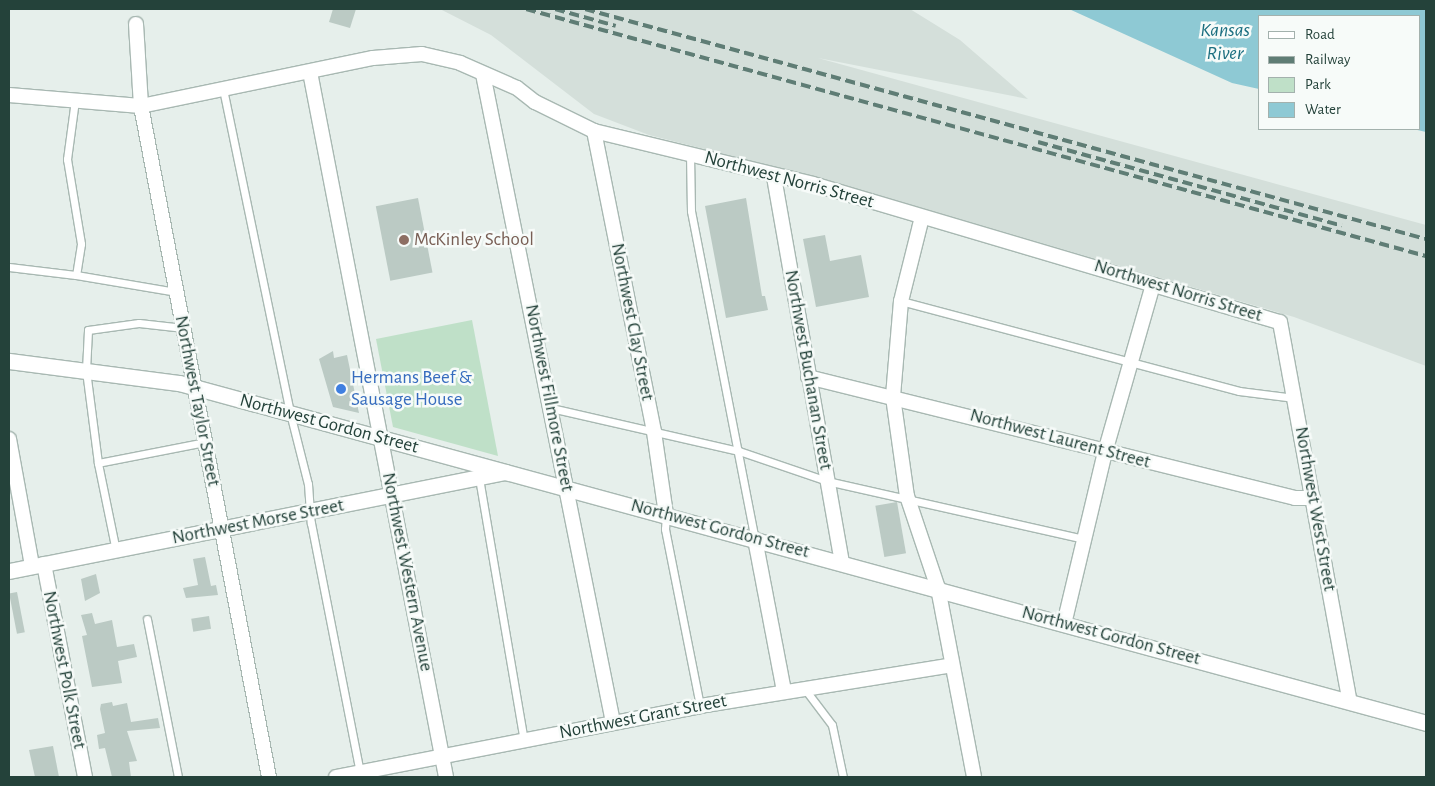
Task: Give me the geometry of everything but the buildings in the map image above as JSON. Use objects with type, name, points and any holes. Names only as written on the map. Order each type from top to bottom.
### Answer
[{"type":"main road","name":"Northwest Gordon Street","points":[[9,361],[86,370],[195,387],[938,588],[1426,724]]},
{"type":"main road","name":"Northwest Morse Street","points":[[9,571],[507,472]]},
{"type":"street","name":"Northwest Taylor Street","points":[[136,24],[141,106],[269,777]]},
{"type":"street","name":"Northwest Norris Street","points":[[310,72],[373,58],[422,54],[483,74],[594,131],[774,177],[813,184],[1273,320]]},
{"type":"street","points":[[9,95],[141,106],[310,72]]},
{"type":"street","name":"Northwest Western Avenue","points":[[310,72],[446,777]]},
{"type":"street","name":"Northwest Fillmore Street","points":[[483,74],[567,487],[612,722]]},
{"type":"street","name":"Northwest Clay Street","points":[[594,131],[654,432],[666,514]]},
{"type":"street","name":"Northwest Buchanan Street","points":[[774,177],[842,563]]},
{"type":"street","points":[[922,217],[901,301],[893,397],[907,496],[938,588],[974,777]]},
{"type":"street","points":[[1064,624],[1105,452],[1153,285]]},
{"type":"street","name":"Northwest West Street","points":[[1273,320],[1283,329],[1350,702]]},
{"type":"street","name":"Northwest Laurent Street","points":[[808,377],[1295,498],[1312,498]]},
{"type":"street","name":"Northwest Polk Street","points":[[9,439],[85,777]]},
{"type":"street","points":[[755,539],[784,691]]},
{"type":"street","name":"Northwest Grant Street","points":[[336,777],[612,722],[784,691],[952,665]]},
{"type":"lane","points":[[223,89],[290,413],[308,484],[309,512],[360,773]]},
{"type":"lane","points":[[74,100],[66,159],[81,244],[76,275]]},
{"type":"lane","points":[[690,154],[691,211],[755,539]]},
{"type":"lane","points":[[9,267],[76,275],[176,292]]},
{"type":"lane","points":[[901,301],[1239,391],[1295,398]]},
{"type":"lane","points":[[116,550],[98,463],[86,370],[88,330],[139,323],[184,328]]},
{"type":"lane","points":[[551,408],[739,451],[827,480],[907,496],[1085,539]]},
{"type":"lane","points":[[98,463],[205,442]]},
{"type":"lane","points":[[479,478],[524,740]]},
{"type":"lane","points":[[666,514],[665,529],[700,706]]},
{"type":"lane","points":[[147,619],[178,777]]},
{"type":"lane","points":[[804,688],[832,724],[843,777]]},
{"type":"shaded area","points":[[440,9],[910,9],[960,40],[1028,99],[818,58],[1426,225],[1426,366],[1294,317],[830,181],[649,135],[594,114],[491,35]]},
{"type":"green space","points":[[472,320],[498,456],[393,427],[376,339]]},
{"type":"water","name":"Kansas River","points":[[1069,9],[1426,9],[1426,132],[1417,130],[1420,130],[1420,15],[1258,15],[1258,89],[1232,83]]},
{"type":"railway","points":[[526,9],[1426,256]]},
{"type":"railway","points":[[555,9],[616,26]]},
{"type":"railway","points":[[585,9],[1426,239]]},
{"type":"railway","points":[[1038,142],[1342,226]]},
{"type":"place","name":"McKinley School","points":[[404,240]]},
{"type":"place","name":"Hermans Beef & Sausage House","points":[[341,389]]}]
